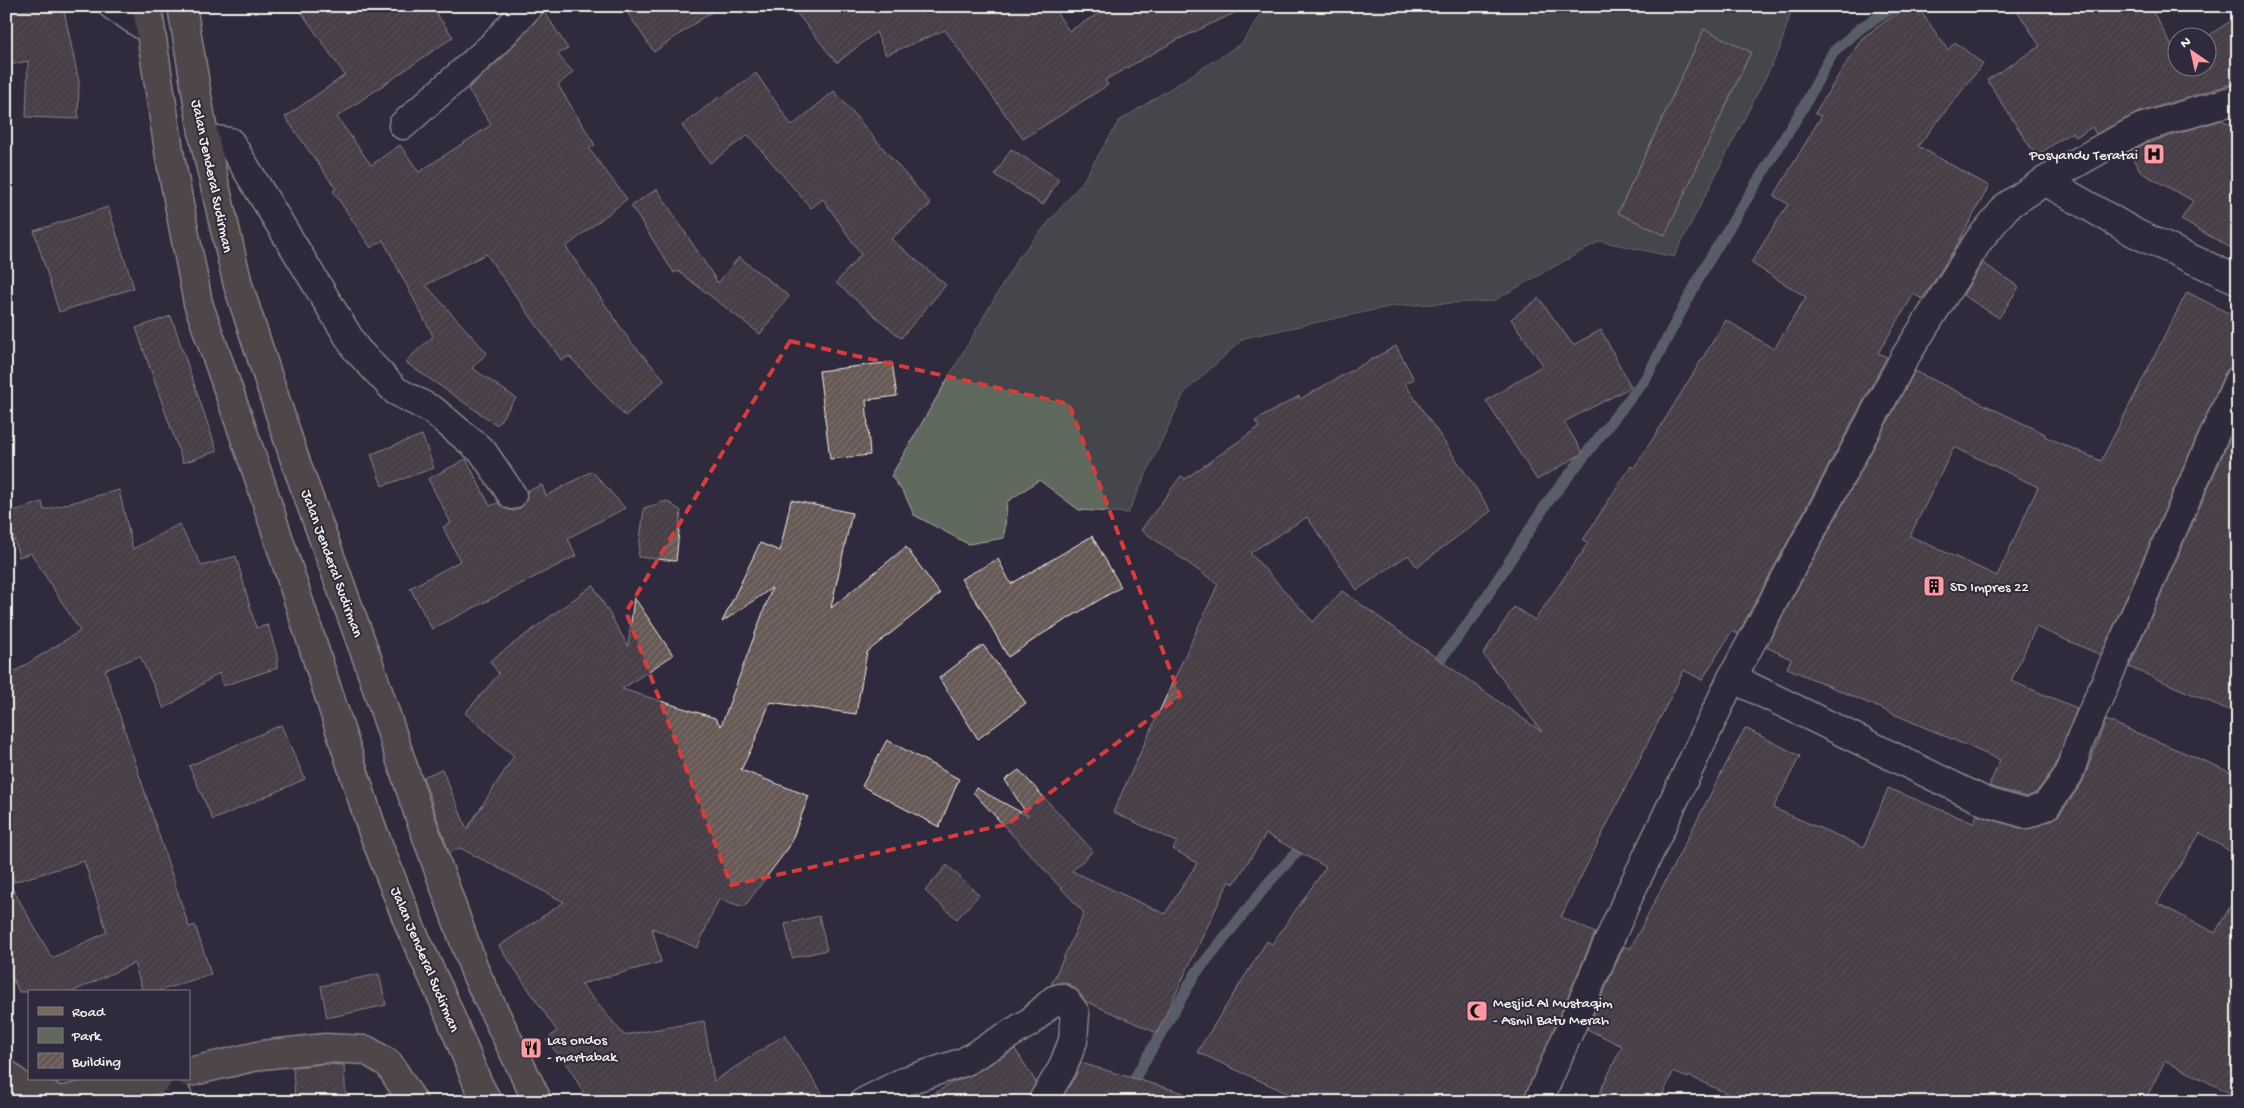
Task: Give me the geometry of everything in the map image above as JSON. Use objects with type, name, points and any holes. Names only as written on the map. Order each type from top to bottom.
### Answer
[{"type":"main road","name":"Jalan Jenderal Sudirman","points":[[182,6],[204,138],[238,285],[295,460],[368,661],[417,809],[476,974],[538,1102]]},
{"type":"main road","name":"Jalan Jenderal Sudirman","points":[[148,18],[170,157],[198,303],[259,478],[372,829],[411,928],[444,1001],[478,1084],[488,1102]]},
{"type":"main road","points":[[190,1072],[262,1055],[326,1048],[366,1050],[389,1064],[413,1102]]},
{"type":"main road","points":[[6,1074],[20,1086],[61,1101],[153,1080]]},
{"type":"street","points":[[113,6],[148,18]]},
{"type":"street","points":[[403,124],[491,47],[529,6]]},
{"type":"street","points":[[1538,1102],[1630,893],[1732,678],[1900,366],[1979,240],[2006,206],[2045,181],[2141,128],[2238,99]]},
{"type":"street","points":[[204,138],[230,142],[356,349],[396,391],[434,411],[484,452],[512,495]]},
{"type":"street","points":[[2045,181],[2137,234],[2238,280]]},
{"type":"street","points":[[1732,678],[1986,802],[2027,814],[2046,806],[2069,774],[2081,738],[2238,381]]},
{"type":"street","points":[[864,1102],[905,1081],[964,1062],[1030,1022],[1054,1000],[1060,998],[1066,1001],[1075,1013],[1073,1041],[1062,1069],[1042,1102]]},
{"type":"street","points":[[169,1080],[180,1102]]},
{"type":"highlighted area","points":[[790,341],[1069,404],[1180,696],[1008,824],[731,885],[626,612]]},
{"type":"green space","points":[[1267,6],[1793,6],[1779,51],[1674,257],[1600,241],[1493,301],[1393,306],[1244,338],[1184,393],[1128,513],[1079,510],[1039,480],[1007,502],[1004,538],[968,544],[914,515],[905,495],[891,476],[1018,258],[1081,184],[1119,121],[1242,43]]},
{"type":"building","points":[[45,6],[63,6],[79,82],[78,119],[26,117],[28,61],[10,65],[6,47],[6,14]]},
{"type":"building","points":[[297,6],[431,6],[453,37],[337,117],[371,165],[400,145],[419,172],[491,125],[468,89],[502,58],[544,11],[568,49],[557,54],[573,72],[558,85],[595,145],[589,149],[627,199],[566,247],[630,341],[665,380],[625,416],[569,356],[562,361],[486,254],[426,285],[487,353],[472,368],[516,398],[497,425],[405,362],[433,336],[383,240],[371,248],[333,191],[336,189],[285,117],[345,75]]},
{"type":"building","points":[[623,6],[720,6],[654,52]]},
{"type":"building","points":[[791,6],[1052,6],[1069,31],[1111,6],[1249,6],[1177,40],[1105,80],[1108,85],[1023,139],[945,30],[886,55],[876,32],[837,63]]},
{"type":"building","points":[[1907,6],[1917,6],[1948,50],[1955,42],[1983,64],[1918,146],[1989,186],[1957,245],[1933,283],[1922,299],[1914,294],[1878,353],[1887,357],[1738,634],[1732,631],[1702,680],[1684,670],[1561,917],[1595,933],[1523,1102],[1286,1102],[1289,1094],[1197,1052],[1267,941],[1272,944],[1326,867],[1266,834],[1234,884],[1229,881],[1157,1033],[1085,1001],[1078,991],[1069,984],[1063,982],[1051,985],[1084,913],[973,792],[976,788],[1028,816],[1005,780],[1019,770],[1093,851],[1072,871],[1165,914],[1197,863],[1173,849],[1177,842],[1113,812],[1218,584],[1141,530],[1181,476],[1185,479],[1259,427],[1255,421],[1299,396],[1300,399],[1396,346],[1414,379],[1405,384],[1491,511],[1417,567],[1408,555],[1357,590],[1307,517],[1250,553],[1313,622],[1342,591],[1542,732],[1483,654],[1514,607],[1535,620],[1579,556],[1583,553],[1588,543],[1583,540],[1631,466],[1634,468],[1726,320],[1774,349],[1806,297],[1751,263],[1788,204],[1774,196],[1821,117],[1815,113],[1862,38]]},
{"type":"building","points":[[2014,6],[2106,6],[2114,13],[2127,6],[2150,6],[2166,36],[2166,78],[2216,78],[2216,31],[2238,16],[2238,82],[2137,113],[2096,134],[2092,127],[2076,137],[2072,132],[2036,156],[1987,80],[2040,46]]},
{"type":"building","points":[[1704,29],[1751,52],[1665,235],[1618,213]]},
{"type":"building","points":[[756,73],[792,126],[834,91],[931,204],[891,239],[946,285],[901,338],[836,283],[861,254],[823,199],[811,208],[748,135],[710,163],[682,126],[720,96],[721,98]]},
{"type":"building","points":[[2222,120],[2238,129],[2238,252],[2181,220],[2193,201],[2142,173],[2128,152],[2147,143]]},
{"type":"building","points":[[1011,149],[1059,179],[1043,205],[995,175]]},
{"type":"building","points":[[657,189],[718,283],[739,257],[789,296],[760,334],[678,271],[674,273],[631,206]]},
{"type":"building","points":[[108,207],[134,288],[59,312],[34,231]]},
{"type":"building","points":[[1983,263],[2019,287],[1999,318],[1963,295]]},
{"type":"building","points":[[2187,292],[2238,318],[2238,366],[2229,368],[2224,375],[2101,655],[2036,627],[2011,681],[2077,708],[2055,767],[2036,793],[2026,797],[1989,786],[2000,760],[1787,668],[1791,659],[1766,647],[1915,371],[2045,434],[2044,436],[2101,461]],"holes":[[[1954,447],[2038,487],[1997,576],[1910,536]]]},
{"type":"building","points":[[1539,298],[1573,345],[1601,330],[1631,387],[1564,422],[1583,453],[1537,480],[1486,401],[1543,365],[1511,319]]},
{"type":"building","points":[[171,316],[217,451],[183,463],[136,328]]},
{"type":"building","points":[[892,362],[897,396],[866,400],[870,455],[830,459],[819,371]]},
{"type":"building","points":[[2238,420],[2238,714],[2129,667]]},
{"type":"building","points":[[422,435],[434,468],[382,486],[371,454]]},
{"type":"building","points":[[466,459],[490,506],[498,503],[506,509],[513,511],[520,508],[526,501],[527,491],[542,485],[546,496],[592,471],[625,508],[568,538],[576,556],[432,629],[410,588],[460,561],[443,527],[451,523],[428,479]]},
{"type":"building","points":[[119,490],[133,549],[179,524],[202,566],[236,556],[256,628],[268,625],[277,655],[277,668],[223,686],[219,673],[164,709],[140,656],[105,670],[189,927],[195,925],[211,974],[162,990],[142,990],[134,963],[76,990],[28,990],[28,992],[19,992],[6,964],[6,877],[52,958],[107,932],[84,861],[14,882],[6,855],[6,677],[80,631],[31,553],[19,557],[7,513],[42,502],[44,510]]},
{"type":"building","points":[[791,500],[852,513],[831,608],[906,547],[940,594],[867,652],[856,714],[770,702],[741,770],[809,796],[789,847],[744,907],[719,899],[697,948],[652,928],[661,962],[581,984],[624,1035],[704,1021],[714,1081],[784,1035],[828,1102],[588,1102],[570,1068],[546,1040],[557,1031],[499,946],[564,902],[460,848],[449,853],[423,777],[442,769],[467,829],[514,756],[465,713],[499,674],[490,661],[593,585],[628,646],[634,597],[673,655],[622,689],[715,718],[721,726],[772,588],[722,622],[760,543],[780,551]]},
{"type":"building","points":[[667,501],[681,511],[676,561],[638,557],[644,508]]},
{"type":"building","points":[[1092,536],[1121,587],[1008,657],[982,610],[961,579],[998,559],[1011,584]]},
{"type":"building","points":[[983,645],[1026,703],[978,739],[939,678]]},
{"type":"building","points":[[2106,720],[2238,775],[2238,856],[2200,833],[2157,903],[2215,933],[2238,893],[2238,1097],[2165,1061],[2144,1102],[1745,1102],[1689,1076],[1688,1078],[1673,1072],[1659,1102],[1595,1102],[1622,1046],[1587,1029],[1624,946],[1630,949],[1745,728],[1800,756],[1773,808],[1864,847],[1888,788],[1973,823],[1977,815],[2023,829],[2033,828],[2052,820],[2059,815],[2082,783]]},
{"type":"building","points":[[281,725],[305,779],[213,820],[189,766]]},
{"type":"building","points":[[887,740],[959,779],[939,827],[862,786]]},
{"type":"building","points":[[947,865],[979,895],[957,919],[925,891]]},
{"type":"building","points":[[819,916],[827,950],[792,958],[785,924]]},
{"type":"building","points":[[379,974],[386,1005],[327,1018],[321,986]]},
{"type":"building","points":[[1015,1049],[1036,1082],[1026,1102],[921,1102],[953,1082],[972,1075]]},
{"type":"building","points":[[1081,1063],[1184,1093],[1183,1102],[1060,1102]]},
{"type":"building","points":[[326,1064],[344,1065],[346,1102],[295,1102],[293,1067]]},
{"type":"waterway","points":[[1431,671],[1472,619],[1547,503],[1646,378],[1706,265],[1804,106],[1833,52],[1862,27],[1896,6]]},
{"type":"waterway","points":[[1131,1093],[1136,1076],[1196,973],[1270,881],[1307,841]]},
{"type":"place","name":"Posyandu Teratai","points":[[2154,154]]},
{"type":"place","name":"SD Impres 22","points":[[1934,586]]},
{"type":"place","name":"Mesjid Al Mustaqim - Asmil Batu Merah","points":[[1477,1011]]},
{"type":"place","name":"Las ondos - martabak","points":[[531,1048]]}]
